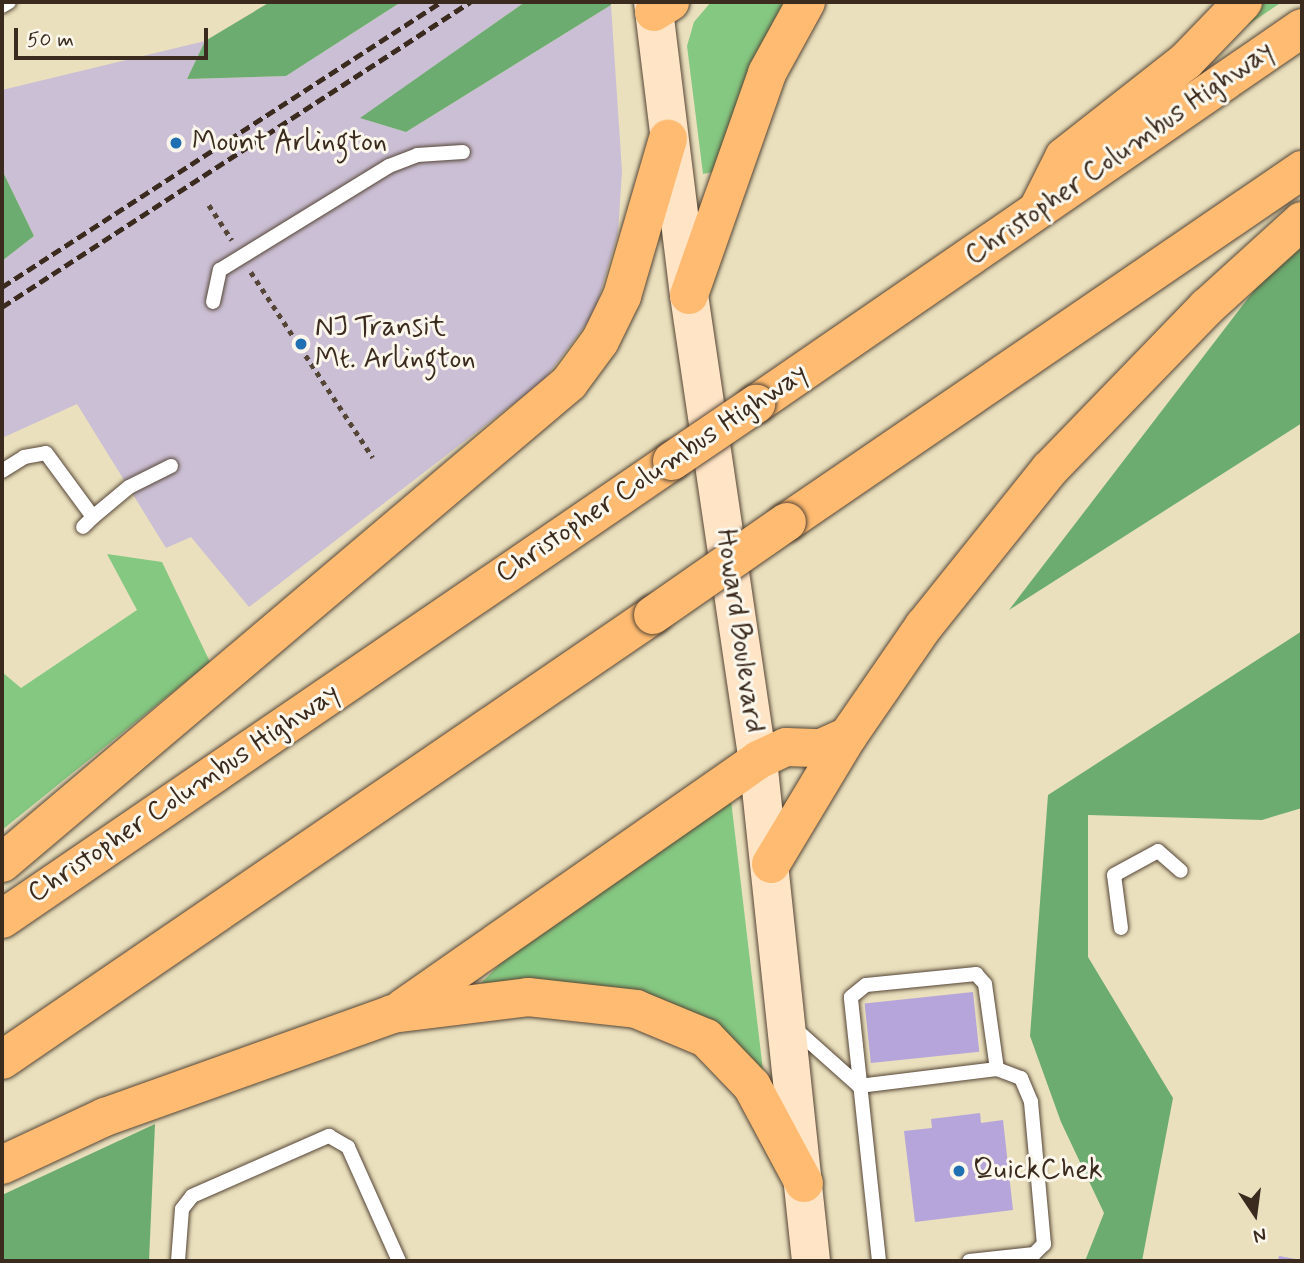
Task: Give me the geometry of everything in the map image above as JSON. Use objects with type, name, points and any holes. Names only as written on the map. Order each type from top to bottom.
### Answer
[{"type":"highway","points":[[689,295],[767,73],[806,2]]},
{"type":"highway","points":[[1037,211],[1064,157],[1186,61],[1243,2]]},
{"type":"highway","name":"Christopher Columbus Highway","points":[[2,919],[1302,29]]},
{"type":"highway","points":[[2,863],[569,383],[600,341],[622,296],[668,139]]},
{"type":"highway","points":[[2,1060],[1302,170]]},
{"type":"highway","points":[[771,863],[848,736],[924,626],[1051,469],[1206,307],[1302,221]]},
{"type":"highway","points":[[392,1014],[758,760],[786,747],[821,748],[848,736]]},
{"type":"highway","points":[[2,1164],[157,1097],[392,1014],[528,997],[612,1004],[683,1026],[715,1045],[752,1086],[804,1183]]},
{"type":"main road","name":"Howard Boulevard","points":[[659,5],[668,139],[771,863],[811,1261]]},
{"type":"lane","points":[[2,6],[9,2]]},
{"type":"lane","points":[[213,302],[220,270],[389,166],[417,155],[463,152]]},
{"type":"lane","points":[[2,471],[24,457],[46,453],[88,522],[129,487],[172,466]]},
{"type":"lane","points":[[1121,928],[1114,875],[1157,851],[1181,871]]},
{"type":"lane","points":[[879,1261],[849,1009],[854,992],[866,985],[970,972],[985,984],[997,1069]]},
{"type":"lane","points":[[788,1022],[859,1086],[997,1069],[1021,1078],[1028,1092],[1045,1239],[1034,1254],[969,1261]]},
{"type":"lane","points":[[178,1261],[182,1209],[192,1196],[329,1136],[348,1147],[399,1261]]},
{"type":"path","points":[[209,205],[373,458]]},
{"type":"shaded area","points":[[401,2],[525,2],[361,118],[406,132],[611,5],[622,171],[618,233],[594,314],[543,381],[249,607],[191,537],[166,548],[77,404],[2,438],[2,261],[34,236],[2,170],[2,90],[205,41],[187,79],[286,76]]},
{"type":"green space","points":[[270,2],[401,2],[286,76],[187,79],[205,41]]},
{"type":"green space","points":[[525,2],[611,2],[611,5],[406,132],[360,118]]},
{"type":"green space","points":[[711,2],[790,2],[713,172],[703,174],[687,46],[694,22]]},
{"type":"green space","points":[[1256,2],[1282,2],[1219,44]]},
{"type":"green space","points":[[2,170],[34,236],[2,261]]},
{"type":"green space","points":[[1302,238],[1302,423],[1009,610],[1285,250]]},
{"type":"green space","points":[[107,554],[162,562],[210,662],[2,830],[2,672],[21,688],[137,610]]},
{"type":"green space","points":[[1302,631],[1302,808],[1262,820],[1088,815],[1088,957],[1173,1098],[1142,1261],[1085,1261],[1104,1213],[1061,1122],[1030,1036],[1048,795]]},
{"type":"green space","points":[[731,800],[764,1079],[536,983],[481,983],[508,956]]},
{"type":"green space","points":[[155,1124],[149,1261],[2,1261],[2,1195]]},
{"type":"building","points":[[973,992],[979,1052],[871,1063],[865,1003]]},
{"type":"building","name":"QuickChek","points":[[980,1113],[981,1123],[1003,1120],[1013,1210],[915,1222],[904,1131],[932,1128],[931,1119]]},
{"type":"building","points":[[1279,1256],[1301,1260],[1301,1261],[1278,1261]]},
{"type":"railway","points":[[2,287],[441,2]]},
{"type":"railway","points":[[2,307],[470,2]]},
{"type":"place","name":"Mount Arlington","points":[[176,143]]},
{"type":"place","name":"NJ Transit Mt. Arlington","points":[[301,344]]},
{"type":"place","name":"QuickChek","points":[[959,1171]]}]
